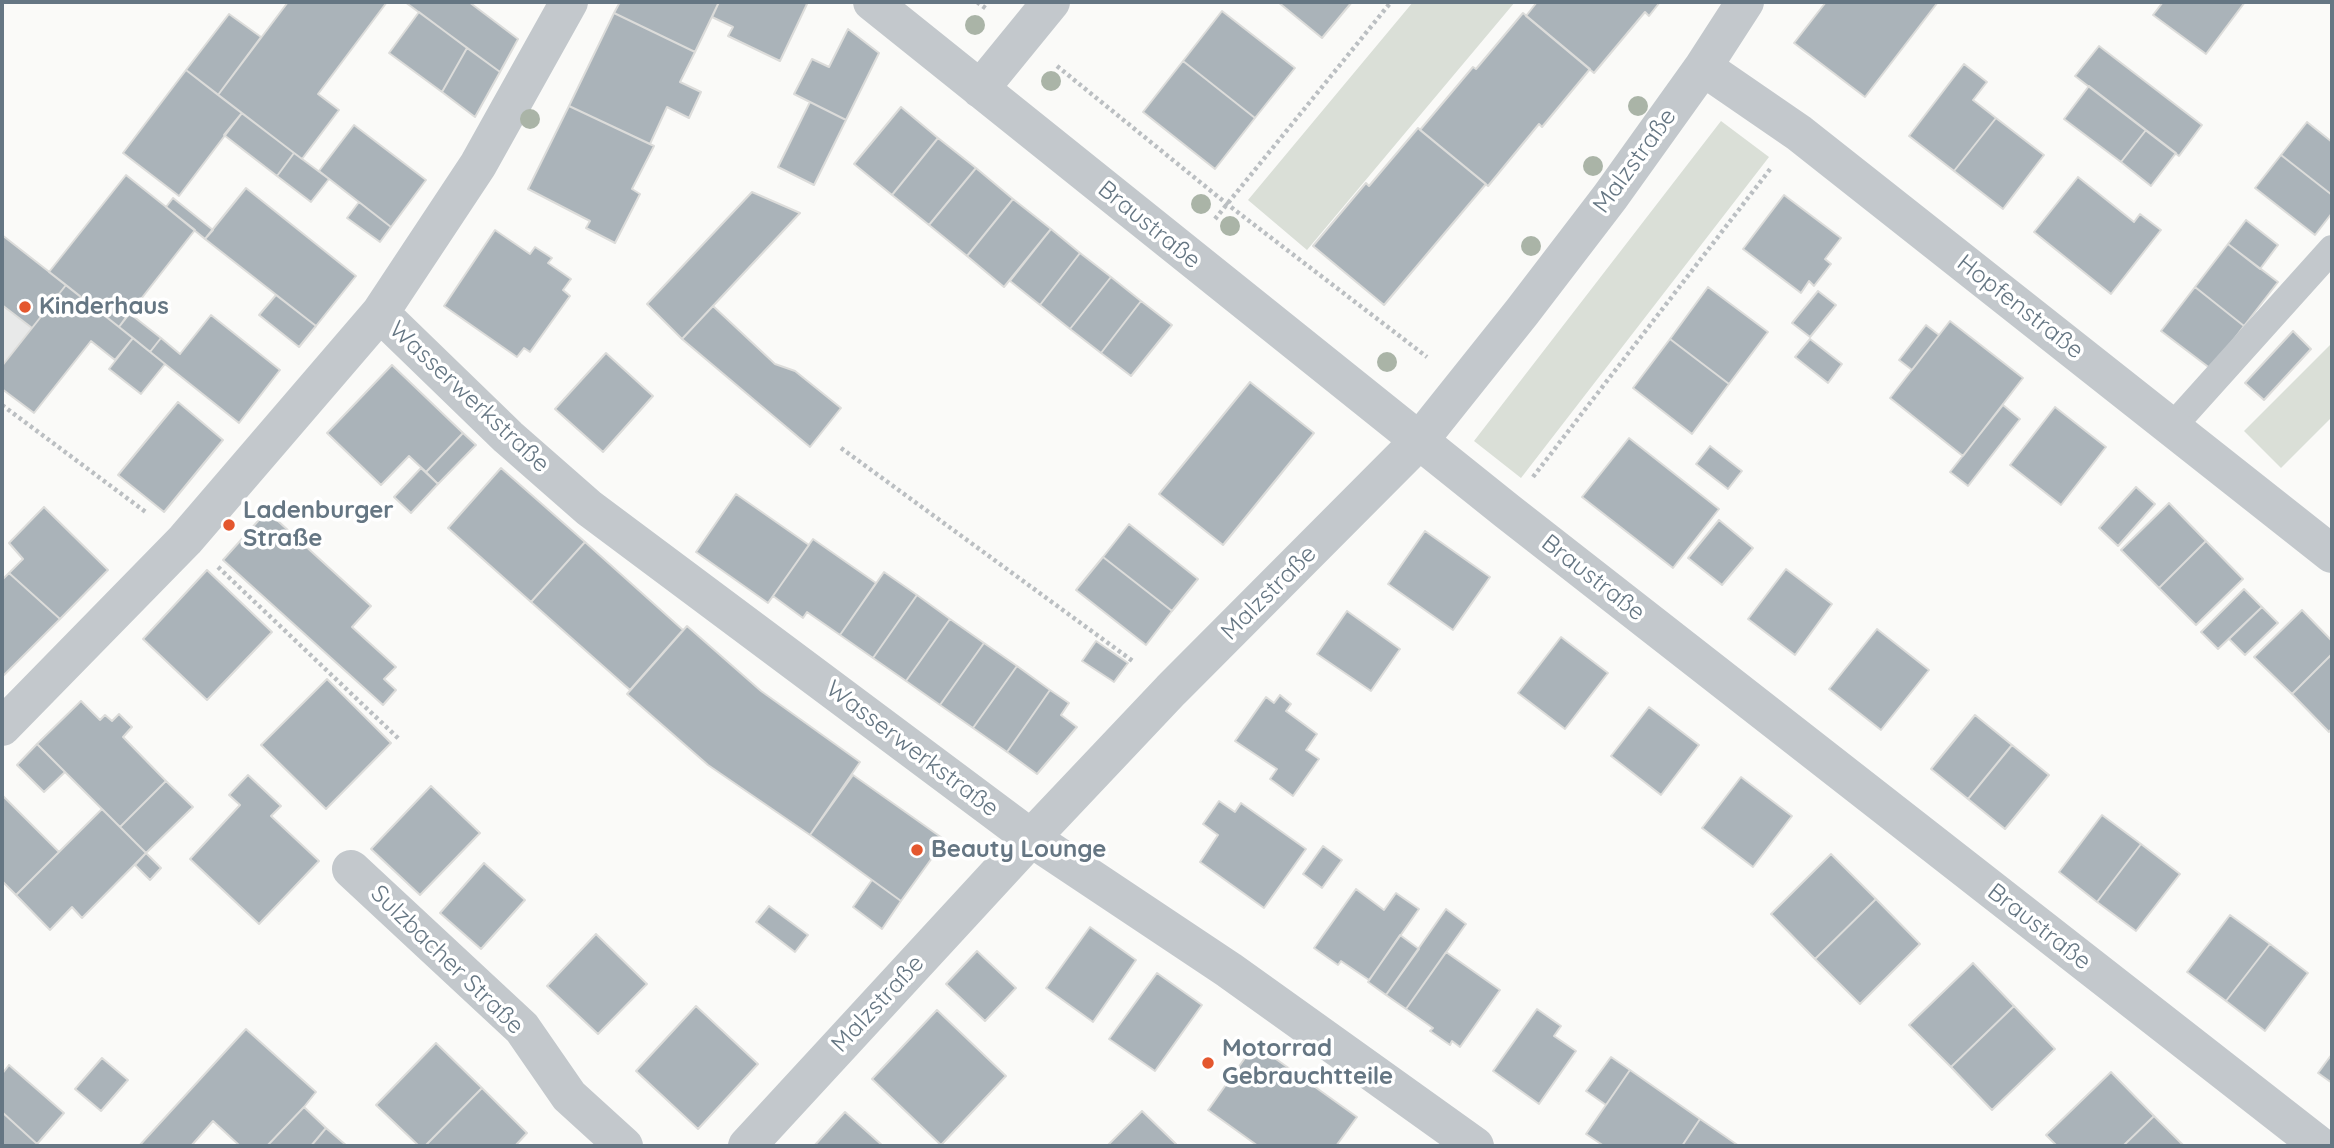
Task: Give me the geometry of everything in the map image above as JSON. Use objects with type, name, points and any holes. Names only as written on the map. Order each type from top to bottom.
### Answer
[{"type":"street","points":[[2,727],[184,540],[380,313],[478,165],[569,2]]},
{"type":"street","name":"Braustraße","points":[[872,2],[1507,511],[2320,1146]]},
{"type":"street","points":[[980,89],[1051,2]]},
{"type":"street","name":"Malzstraße","points":[[747,1146],[1171,690],[1419,441],[1610,197],[1703,67],[1745,2]]},
{"type":"street","name":"Hopfenstraße","points":[[1703,67],[1798,133],[2332,554]]},
{"type":"street","name":"Wasserwerkstraße","points":[[380,313],[508,437],[589,508],[1031,838],[1229,970],[1475,1146]]},
{"type":"street","name":"Sulzbacher Straße","points":[[351,869],[522,1028],[569,1096],[624,1146]]},
{"type":"lane","points":[[2172,427],[2332,249]]},
{"type":"path","points":[[977,2],[1227,204],[1464,385]]},
{"type":"path","points":[[1186,256],[1391,2]]},
{"type":"path","points":[[1507,511],[1798,133]]},
{"type":"path","points":[[2,405],[213,562],[400,740]]},
{"type":"path","points":[[841,448],[1171,690]]},
{"type":"shaded area","points":[[1413,2],[1515,2],[1307,250],[1248,200]]},
{"type":"shaded area","points":[[1721,121],[1769,157],[1521,478],[1474,441]]},
{"type":"shaded area","name":"Kinderhaus","points":[[2,235],[66,285],[2,365]]},
{"type":"shaded area","points":[[2332,343],[2332,417],[2281,468],[2244,431]]},
{"type":"building","points":[[288,2],[387,2],[318,94],[339,110],[302,159],[218,95]]},
{"type":"building","points":[[405,2],[469,2],[518,39],[500,72]]},
{"type":"building","points":[[620,2],[719,2],[695,52],[614,13]]},
{"type":"building","points":[[719,2],[807,4],[780,61],[728,36],[733,27],[712,17]]},
{"type":"building","points":[[1278,2],[1352,2],[1322,38]]},
{"type":"building","points":[[1537,2],[1660,2],[1649,16],[1645,12],[1594,73],[1526,16]]},
{"type":"building","points":[[1826,2],[1938,2],[1865,97],[1794,43]]},
{"type":"building","points":[[2163,2],[2245,2],[2206,54],[2153,15]]},
{"type":"building","points":[[1222,11],[1295,68],[1255,118],[1183,61]]},
{"type":"building","points":[[419,12],[467,48],[442,92],[389,53]]},
{"type":"building","points":[[614,13],[695,52],[680,82],[701,92],[689,118],[667,107],[650,144],[569,106]]},
{"type":"building","points":[[1523,13],[1590,69],[1542,127],[1539,124],[1488,186],[1420,130]]},
{"type":"building","points":[[229,14],[261,37],[218,95],[186,70]]},
{"type":"building","points":[[848,29],[879,53],[846,120],[794,94],[812,59],[829,67]]},
{"type":"building","points":[[2099,46],[2202,125],[2179,156],[2075,76]]},
{"type":"building","points":[[467,48],[500,72],[475,117],[442,92]]},
{"type":"building","points":[[1183,61],[1255,118],[1215,169],[1143,112]]},
{"type":"building","points":[[1964,64],[1987,82],[1973,100],[1996,118],[1954,171],[1909,136]]},
{"type":"building","points":[[186,70],[242,113],[179,196],[123,153]]},
{"type":"building","points":[[2089,86],[2146,130],[2121,162],[2064,119]]},
{"type":"building","points":[[810,102],[846,120],[814,185],[778,167]]},
{"type":"building","points":[[569,106],[654,146],[632,189],[640,194],[615,243],[586,228],[590,221],[528,189]]},
{"type":"building","points":[[901,107],[938,138],[892,195],[854,164]]},
{"type":"building","points":[[242,113],[294,153],[277,176],[224,135]]},
{"type":"building","points":[[1996,118],[2044,155],[2003,209],[1954,171]]},
{"type":"building","points":[[2307,122],[2332,142],[2332,195],[2281,155]]},
{"type":"building","points":[[354,125],[426,180],[391,227],[319,171]]},
{"type":"building","points":[[1418,128],[1486,184],[1384,305],[1313,246],[1366,183],[1369,186]]},
{"type":"building","points":[[2146,130],[2176,153],[2151,186],[2121,162]]},
{"type":"building","points":[[938,138],[976,168],[929,225],[892,195]]},
{"type":"building","points":[[294,153],[329,179],[311,202],[277,176]]},
{"type":"building","points":[[2281,155],[2332,195],[2332,213],[2315,235],[2255,188]]},
{"type":"building","points":[[976,168],[1013,199],[967,256],[929,225]]},
{"type":"building","points":[[126,175],[195,230],[119,327],[49,272]]},
{"type":"building","points":[[2078,177],[2134,222],[2140,214],[2161,230],[2111,294],[2034,232]]},
{"type":"building","points":[[246,188],[356,276],[316,326],[205,239]]},
{"type":"building","points":[[752,192],[800,213],[682,339],[647,304]]},
{"type":"building","points":[[1784,195],[1841,238],[1825,259],[1831,264],[1814,286],[1809,281],[1801,293],[1743,249]]},
{"type":"building","points":[[173,198],[213,230],[205,239],[166,207]]},
{"type":"building","points":[[1013,199],[1051,229],[1004,287],[967,256]]},
{"type":"building","points":[[359,202],[391,227],[380,242],[347,218]]},
{"type":"building","points":[[2246,220],[2278,245],[2260,269],[2228,244]]},
{"type":"building","points":[[1051,229],[1080,253],[1040,305],[1010,281]]},
{"type":"building","points":[[495,230],[530,254],[535,247],[552,258],[548,263],[571,279],[563,290],[570,296],[530,352],[524,348],[517,357],[444,306]]},
{"type":"building","name":"Kinderhaus","points":[[2,235],[66,285],[32,328],[2,305]]},
{"type":"building","points":[[2228,244],[2278,282],[2244,326],[2195,287]]},
{"type":"building","points":[[1080,253],[1111,277],[1070,329],[1040,305]]},
{"type":"building","points":[[1111,277],[1141,301],[1101,353],[1070,329]]},
{"type":"building","points":[[66,285],[133,338],[115,360],[91,341],[34,413],[2,389],[2,366]]},
{"type":"building","points":[[1708,287],[1768,332],[1729,384],[1670,339]]},
{"type":"building","points":[[2195,287],[2244,326],[2211,369],[2161,331]]},
{"type":"building","points":[[1818,291],[1836,305],[1810,337],[1792,323]]},
{"type":"building","points":[[276,295],[316,326],[299,347],[259,315]]},
{"type":"building","points":[[1141,301],[1172,325],[1131,376],[1101,353]]},
{"type":"building","points":[[713,306],[775,364],[795,371],[841,408],[810,447],[682,339]]},
{"type":"building","points":[[129,313],[161,338],[150,352],[119,327]]},
{"type":"building","points":[[211,315],[280,370],[239,423],[150,352],[161,338],[180,354]]},
{"type":"building","points":[[1950,321],[2023,378],[1963,456],[1890,398]]},
{"type":"building","points":[[1926,325],[1939,335],[1912,370],[1899,360]]},
{"type":"building","points":[[2293,331],[2311,349],[2264,400],[2245,383]]},
{"type":"building","points":[[133,338],[165,364],[141,394],[109,369]]},
{"type":"building","points":[[1670,339],[1729,384],[1692,434],[1633,388]]},
{"type":"building","points":[[1810,339],[1842,364],[1828,383],[1795,357]]},
{"type":"building","points":[[606,353],[653,396],[603,452],[555,409]]},
{"type":"building","points":[[392,365],[463,433],[426,472],[409,456],[381,485],[327,433]]},
{"type":"building","points":[[1250,382],[1314,433],[1223,545],[1159,494]]},
{"type":"building","points":[[178,402],[223,440],[164,512],[118,475]]},
{"type":"building","points":[[2003,405],[2020,419],[1968,486],[1950,472]]},
{"type":"building","points":[[2055,407],[2106,447],[2061,505],[2010,465]]},
{"type":"building","points":[[463,433],[476,445],[438,484],[426,472]]},
{"type":"building","points":[[1629,438],[1719,509],[1673,568],[1582,497]]},
{"type":"building","points":[[1710,446],[1742,471],[1728,489],[1696,464]]},
{"type":"building","points":[[421,468],[438,484],[411,513],[394,497]]},
{"type":"building","points":[[501,468],[585,542],[531,602],[448,528]]},
{"type":"building","points":[[2136,487],[2155,504],[2118,546],[2099,528]]},
{"type":"building","points":[[736,494],[809,545],[768,603],[696,552]]},
{"type":"building","points":[[2169,503],[2206,541],[2159,588],[2121,550]]},
{"type":"building","points":[[44,507],[108,570],[60,619],[9,573],[23,559],[9,543]]},
{"type":"building","points":[[267,511],[371,606],[352,627],[396,667],[384,679],[396,690],[383,705],[223,560]]},
{"type":"building","points":[[1719,520],[1753,548],[1722,585],[1688,558]]},
{"type":"building","points":[[1129,524],[1198,579],[1172,611],[1103,557]]},
{"type":"building","points":[[1425,531],[1490,577],[1453,630],[1388,584]]},
{"type":"building","points":[[813,539],[876,583],[840,635],[807,612],[803,618],[773,596]]},
{"type":"building","points":[[2206,541],[2243,579],[2196,625],[2159,588]]},
{"type":"building","points":[[585,542],[683,630],[630,690],[531,602]]},
{"type":"building","points":[[1103,557],[1172,611],[1146,645],[1076,590]]},
{"type":"building","points":[[1786,569],[1832,604],[1795,655],[1748,619]]},
{"type":"building","points":[[207,570],[272,632],[207,700],[143,639]]},
{"type":"building","points":[[884,572],[917,595],[873,658],[840,635]]},
{"type":"building","points":[[9,573],[60,619],[2,677],[2,580]]},
{"type":"building","points":[[2244,589],[2262,607],[2218,649],[2201,632]]},
{"type":"building","points":[[917,595],[950,619],[906,681],[873,658]]},
{"type":"building","points":[[2262,607],[2278,623],[2245,655],[2229,639]]},
{"type":"building","points":[[2302,610],[2332,641],[2332,654],[2292,694],[2254,657]]},
{"type":"building","points":[[1347,611],[1400,649],[1371,691],[1317,654]]},
{"type":"building","points":[[950,619],[984,643],[940,705],[906,681]]},
{"type":"building","points":[[687,626],[761,691],[860,762],[810,835],[708,765],[627,694]]},
{"type":"building","points":[[1877,629],[1929,670],[1881,730],[1829,689]]},
{"type":"building","points":[[1561,637],[1608,673],[1565,729],[1518,693]]},
{"type":"building","points":[[1096,641],[1128,663],[1114,682],[1082,661]]},
{"type":"building","points":[[984,643],[1017,666],[973,728],[940,705]]},
{"type":"building","points":[[2332,654],[2332,728],[2329,732],[2292,694]]},
{"type":"building","points":[[1017,666],[1050,690],[1007,752],[973,728]]},
{"type":"building","points":[[327,679],[391,743],[326,809],[261,745]]},
{"type":"building","points":[[1050,690],[1069,703],[1061,715],[1077,727],[1037,774],[1007,752]]},
{"type":"building","points":[[1280,695],[1291,704],[1286,711],[1317,734],[1306,750],[1319,759],[1293,796],[1270,779],[1277,769],[1235,741],[1266,697],[1274,703]]},
{"type":"building","points":[[81,701],[100,720],[105,715],[112,721],[119,714],[132,727],[123,737],[166,781],[120,827],[37,744]]},
{"type":"building","points":[[1649,707],[1699,745],[1661,795],[1611,756]]},
{"type":"building","points":[[1975,715],[2012,745],[1968,799],[1931,769]]},
{"type":"building","points":[[37,744],[65,772],[44,792],[17,765]]},
{"type":"building","points":[[2012,745],[2049,775],[2005,829],[1968,799]]},
{"type":"building","points":[[248,775],[281,806],[271,816],[319,861],[259,924],[190,859],[240,805],[229,795]]},
{"type":"building","points":[[853,775],[945,840],[901,901],[810,835]]},
{"type":"building","points":[[1741,777],[1792,816],[1753,867],[1702,828]]},
{"type":"building","points":[[166,781],[193,807],[146,853],[120,827]]},
{"type":"building","points":[[431,786],[480,833],[420,895],[371,849]]},
{"type":"building","points":[[2,795],[59,852],[16,895],[2,881]]},
{"type":"building","points":[[1219,801],[1235,812],[1241,803],[1306,849],[1264,908],[1200,862],[1218,835],[1203,824]]},
{"type":"building","points":[[102,809],[146,853],[82,918],[72,907],[50,930],[16,895]]},
{"type":"building","points":[[2102,815],[2141,844],[2097,902],[2059,872]]},
{"type":"building","points":[[2141,844],[2180,874],[2136,931],[2097,902]]},
{"type":"building","points":[[1323,846],[1342,860],[1322,888],[1303,874]]},
{"type":"building","points":[[146,853],[161,868],[150,880],[135,865]]},
{"type":"building","points":[[1831,854],[1876,899],[1815,959],[1771,914]]},
{"type":"building","points":[[484,863],[525,900],[481,949],[440,913]]},
{"type":"building","points":[[872,880],[901,901],[882,929],[853,907]]},
{"type":"building","points":[[1356,889],[1384,910],[1396,893],[1419,909],[1369,980],[1341,961],[1338,965],[1314,948]]},
{"type":"building","points":[[1876,899],[1920,944],[1860,1004],[1815,959]]},
{"type":"building","points":[[769,906],[808,935],[795,952],[756,922]]},
{"type":"building","points":[[1446,909],[1466,924],[1406,1009],[1386,995]]},
{"type":"building","points":[[2230,915],[2270,944],[2226,1001],[2187,972]]},
{"type":"building","points":[[1090,927],[1136,960],[1093,1022],[1046,988]]},
{"type":"building","points":[[596,934],[647,984],[598,1034],[547,986]]},
{"type":"building","points":[[1400,935],[1419,949],[1386,995],[1368,982]]},
{"type":"building","points":[[2270,944],[2308,973],[2265,1031],[2226,1001]]},
{"type":"building","points":[[977,951],[1016,988],[985,1021],[946,984]]},
{"type":"building","points":[[1446,952],[1500,990],[1460,1047],[1452,1041],[1450,1045],[1430,1031],[1433,1028],[1406,1009]]},
{"type":"building","points":[[1973,963],[2014,1006],[1951,1067],[1909,1025]]},
{"type":"building","points":[[1157,973],[1202,1005],[1155,1071],[1109,1039]]},
{"type":"building","points":[[696,1006],[758,1064],[698,1129],[636,1071]]},
{"type":"building","points":[[2014,1006],[2055,1049],[1992,1110],[1951,1067]]},
{"type":"building","points":[[1537,1009],[1561,1026],[1554,1036],[1576,1051],[1539,1104],[1493,1071]]},
{"type":"building","points":[[937,1010],[1006,1076],[941,1145],[872,1079]]},
{"type":"building","points":[[246,1029],[316,1092],[304,1107],[267,1146],[240,1146],[213,1121],[191,1146],[139,1146]]},
{"type":"building","points":[[436,1043],[482,1088],[425,1146],[419,1146],[376,1105]]},
{"type":"building","points":[[1255,1044],[1357,1117],[1336,1146],[1258,1146],[1208,1110]]},
{"type":"building","points":[[2332,1054],[2332,1083],[2318,1073]]},
{"type":"building","points":[[1611,1057],[1630,1070],[1606,1105],[1586,1091]]},
{"type":"building","points":[[102,1058],[128,1080],[101,1111],[75,1089]]},
{"type":"building","points":[[9,1065],[64,1113],[37,1144],[2,1112],[2,1074]]},
{"type":"building","points":[[1630,1070],[1700,1119],[1682,1146],[1604,1146],[1586,1134]]},
{"type":"building","points":[[2111,1072],[2154,1116],[2123,1146],[2057,1146],[2046,1135]]},
{"type":"building","points":[[482,1088],[527,1133],[515,1146],[425,1146]]},
{"type":"building","points":[[304,1107],[326,1128],[311,1146],[267,1146]]},
{"type":"building","points":[[1142,1111],[1176,1144],[1107,1146]]},
{"type":"building","points":[[2,1112],[37,1144],[2,1146]]},
{"type":"building","points":[[845,1112],[883,1146],[814,1146]]},
{"type":"building","points":[[2154,1116],[2184,1146],[2123,1146]]},
{"type":"building","points":[[1700,1119],[1739,1146],[1682,1146]]},
{"type":"building","points":[[326,1128],[347,1146],[311,1146]]},
{"type":"place","name":"Kinderhaus","points":[[25,307]]},
{"type":"place","name":"Ladenburger Straße","points":[[229,525]]},
{"type":"place","name":"Beauty Lounge","points":[[917,850]]},
{"type":"place","name":"Motorrad Gebrauchtteile","points":[[1208,1063]]}]
